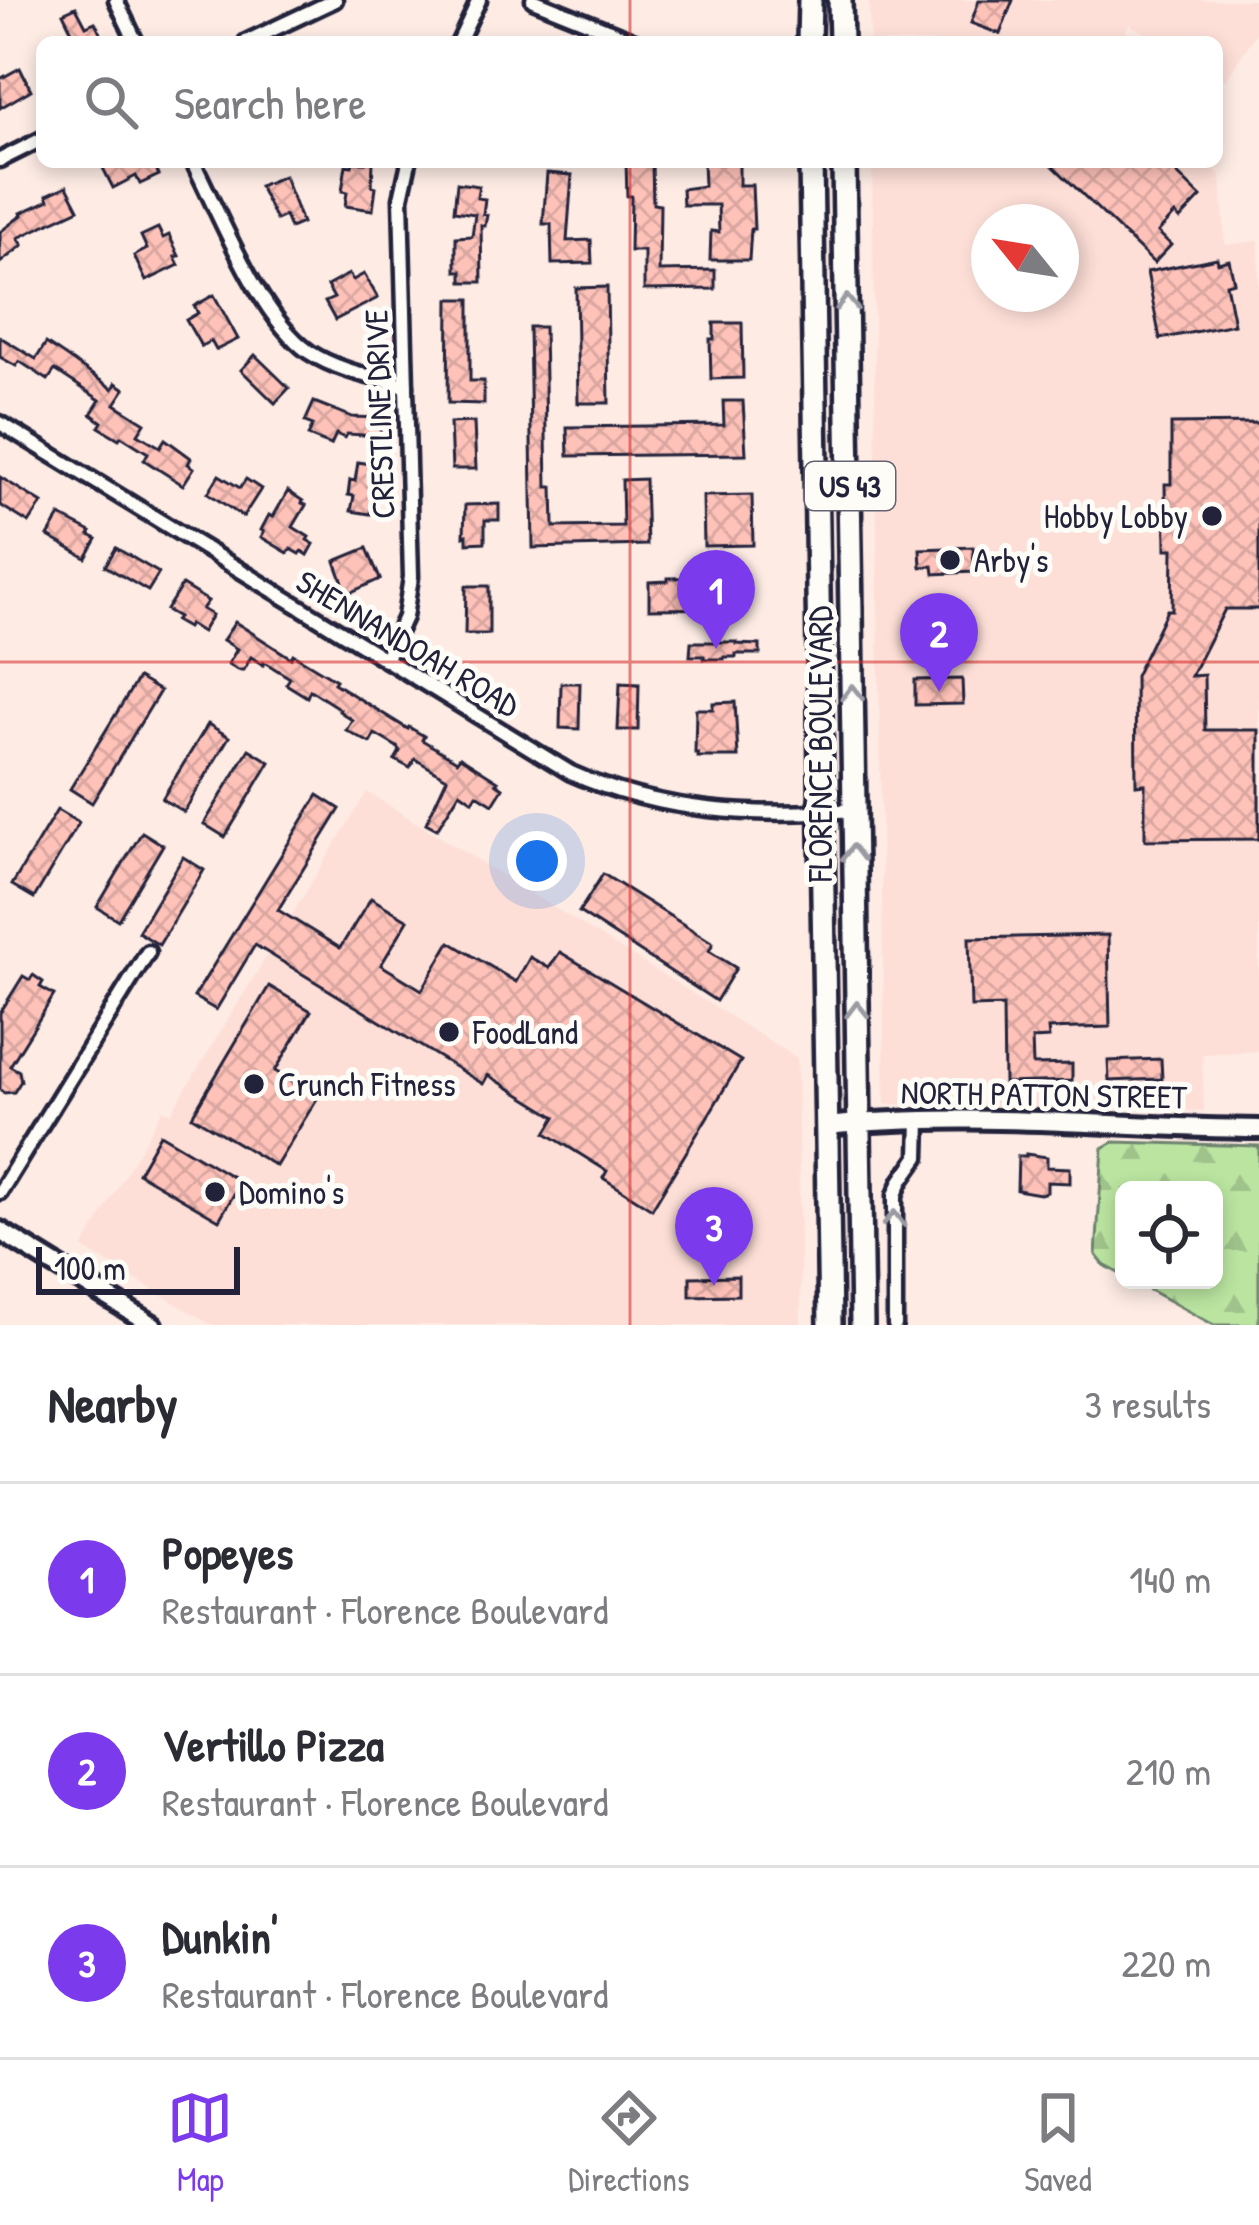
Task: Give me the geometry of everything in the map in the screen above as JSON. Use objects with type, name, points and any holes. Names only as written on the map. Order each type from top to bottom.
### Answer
[{"type":"highway","points":[[809,36],[810,0]]},
{"type":"highway","points":[[840,0],[841,36]]},
{"type":"highway","name":"FLORENCE BOULEVARD","points":[[811,168],[830,1325]]},
{"type":"highway","name":"FLORENCE BOULEVARD","points":[[844,168],[862,1325]]},
{"type":"street","points":[[116,0],[133,36]]},
{"type":"street","points":[[259,36],[335,0]]},
{"type":"street","points":[[462,36],[479,0]]},
{"type":"street","points":[[533,0],[622,36]]},
{"type":"street","points":[[0,160],[36,142]]},
{"type":"street","points":[[196,168],[264,302],[295,340],[340,368],[406,386]]},
{"type":"street","name":"CRESTLINE DRIVE","points":[[385,660],[405,616],[411,577],[401,198],[408,168]]},
{"type":"street","name":"SHENNANDOAH ROAD","points":[[0,423],[542,756],[601,787],[716,812],[854,810]]},
{"type":"street","points":[[0,1192],[148,952]]},
{"type":"street","points":[[895,1325],[895,1196],[918,1157],[919,1120]]},
{"type":"street","name":"NORTH PATTON STREET","points":[[827,1126],[919,1120],[1259,1129]]},
{"type":"street","points":[[0,1231],[153,1325]]},
{"type":"shaded area","points":[[869,0],[1259,0],[1259,28],[1226,80],[1223,36],[1150,36],[1129,24],[1123,36],[870,36]]},
{"type":"shaded area","points":[[872,168],[1211,168],[1221,176],[1225,245],[1259,241],[1259,1051],[1202,1054],[1204,1111],[885,1104]]},
{"type":"shaded area","points":[[367,792],[797,1058],[801,1325],[212,1325],[83,1248],[163,1109],[171,1113]]},
{"type":"green space","points":[[1114,1142],[1259,1146],[1259,1325],[1214,1325],[1148,1289],[1223,1289],[1223,1181],[1115,1181],[1115,1271],[1104,1265],[1096,1255],[1103,1148]]},
{"type":"building","points":[[979,0],[1013,0],[1000,34],[971,23]]},
{"type":"building","points":[[76,7],[86,26],[95,22],[102,36],[74,36],[63,13]]},
{"type":"building","points":[[20,68],[31,90],[0,108],[0,79]]},
{"type":"building","points":[[103,168],[155,168],[159,175],[140,184],[136,176],[113,188]]},
{"type":"building","points":[[346,168],[373,168],[373,210],[345,206],[347,192],[342,191]]},
{"type":"building","points":[[626,168],[652,168],[653,204],[660,205],[659,271],[715,270],[715,289],[644,290],[644,251],[630,251],[631,196],[627,196]]},
{"type":"building","points":[[703,168],[739,168],[739,185],[752,185],[754,229],[749,260],[710,260],[711,231],[719,232],[718,205],[683,205],[682,189],[704,186]]},
{"type":"building","points":[[1055,168],[1171,168],[1201,197],[1180,219],[1175,214],[1158,232],[1171,245],[1154,263]]},
{"type":"building","points":[[547,173],[572,175],[567,241],[591,240],[592,263],[552,264],[551,224],[543,224]]},
{"type":"building","points":[[284,176],[302,223],[290,228],[285,216],[276,220],[259,186]]},
{"type":"building","points":[[457,183],[479,186],[477,198],[485,199],[482,282],[462,282],[462,271],[456,271],[456,237],[472,236],[475,214],[454,211]]},
{"type":"building","points":[[67,186],[79,209],[18,238],[23,245],[0,263],[0,232],[21,213],[49,200],[47,195]]},
{"type":"building","points":[[158,228],[163,238],[169,235],[179,265],[146,281],[134,256],[147,249],[141,236]]},
{"type":"building","points":[[1217,258],[1218,263],[1229,260],[1234,282],[1226,284],[1234,324],[1160,339],[1147,272]]},
{"type":"building","points":[[349,274],[353,280],[364,274],[378,298],[335,320],[325,302],[334,298],[327,286]]},
{"type":"building","points":[[607,287],[609,403],[578,403],[576,288]]},
{"type":"building","points":[[214,295],[238,339],[216,350],[211,341],[201,346],[186,320],[198,313],[194,306]]},
{"type":"building","points":[[449,299],[470,299],[470,381],[484,381],[484,404],[448,403]]},
{"type":"building","points":[[714,323],[742,323],[743,378],[711,379]]},
{"type":"building","points":[[529,327],[544,327],[547,487],[553,487],[554,527],[623,526],[622,480],[645,479],[647,545],[533,548]]},
{"type":"building","points":[[0,337],[36,359],[46,343],[113,389],[116,383],[125,389],[115,404],[145,423],[138,434],[160,447],[165,439],[191,458],[188,464],[194,468],[183,485],[144,460],[148,453],[99,427],[102,422],[91,414],[100,400],[55,370],[48,380],[19,361],[16,366],[0,357]]},
{"type":"building","points":[[255,355],[289,388],[275,403],[241,370]]},
{"type":"building","points":[[723,401],[743,401],[746,454],[568,456],[567,427],[724,425]]},
{"type":"building","points":[[314,402],[352,417],[381,418],[380,436],[336,434],[331,445],[308,436],[313,425],[305,422]]},
{"type":"building","points":[[474,422],[476,469],[452,469],[450,423]]},
{"type":"building","points":[[1259,423],[1259,609],[1225,609],[1191,676],[1204,675],[1205,730],[1259,730],[1259,839],[1145,840],[1145,784],[1136,785],[1135,676],[1167,610],[1172,610],[1173,549],[1166,549],[1165,484],[1171,484],[1171,424]]},
{"type":"building","points":[[358,462],[376,465],[370,514],[351,511],[350,480],[355,481]]},
{"type":"building","points":[[219,475],[240,488],[246,479],[261,489],[243,517],[208,493]]},
{"type":"building","points":[[0,477],[42,503],[29,523],[0,505]]},
{"type":"building","points":[[288,491],[306,505],[293,527],[314,544],[308,555],[291,549],[288,553],[261,537],[269,515],[273,517]]},
{"type":"building","points":[[752,495],[753,545],[704,546],[703,496]]},
{"type":"building","points":[[499,504],[499,520],[485,520],[485,542],[467,543],[465,505]]},
{"type":"building","points":[[60,516],[97,539],[86,558],[48,536]]},
{"type":"building","points":[[973,547],[974,572],[934,574],[933,566],[921,567],[920,549]]},
{"type":"building","points":[[116,548],[159,573],[148,591],[105,566]]},
{"type":"building","points":[[367,548],[380,579],[347,594],[335,561]]},
{"type":"building","points":[[736,577],[736,583],[743,583],[743,608],[649,609],[649,582]]},
{"type":"building","points":[[182,585],[208,601],[202,609],[212,615],[202,632],[175,621],[178,617],[166,610]]},
{"type":"building","points":[[466,586],[489,586],[489,634],[465,634]]},
{"type":"building","points":[[235,622],[336,680],[334,683],[424,736],[422,740],[498,781],[503,788],[493,804],[477,794],[473,801],[460,792],[437,829],[426,823],[447,778],[415,759],[410,768],[395,760],[397,747],[375,734],[370,743],[346,730],[352,720],[340,709],[310,690],[307,697],[286,684],[290,678],[264,662],[251,657],[244,670],[228,664],[237,649],[223,640]]},
{"type":"building","points":[[691,642],[760,645],[760,654],[704,659],[690,656]]},
{"type":"building","points":[[138,678],[160,691],[92,803],[70,789]]},
{"type":"building","points":[[962,679],[963,704],[915,705],[915,680]]},
{"type":"building","points":[[561,683],[580,683],[579,729],[560,728]]},
{"type":"building","points":[[620,683],[639,684],[638,730],[618,730]]},
{"type":"building","points":[[735,702],[738,757],[698,757],[696,709]]},
{"type":"building","points":[[208,724],[229,737],[184,812],[162,799]]},
{"type":"building","points":[[249,749],[270,762],[225,837],[204,824]]},
{"type":"building","points":[[318,795],[340,809],[278,910],[340,948],[371,898],[408,920],[381,965],[422,990],[450,942],[516,982],[530,957],[549,968],[560,952],[741,1061],[652,1209],[603,1178],[607,1171],[546,1133],[556,1117],[488,1075],[483,1084],[255,945],[216,1010],[194,997]]},
{"type":"building","points":[[57,810],[79,823],[34,898],[12,885]]},
{"type":"building","points":[[142,832],[163,845],[118,920],[97,907]]},
{"type":"building","points":[[183,857],[204,870],[159,945],[138,932]]},
{"type":"building","points":[[603,874],[713,943],[709,951],[736,968],[716,1001],[579,912]]},
{"type":"building","points":[[1108,935],[1110,1027],[1048,1029],[1049,1038],[1032,1039],[1033,1065],[1072,1064],[1072,1081],[1004,1083],[1003,1006],[971,1007],[969,938]]},
{"type":"building","points":[[33,975],[43,982],[40,987],[54,995],[10,1066],[19,1071],[21,1081],[14,1092],[4,1093],[0,1090],[0,1013],[23,976],[30,980]]},
{"type":"building","name":"Crunch Fitness","points":[[269,986],[311,1011],[275,1071],[318,1097],[276,1166],[192,1116]]},
{"type":"building","points":[[1161,1059],[1162,1079],[1109,1081],[1108,1061]]},
{"type":"building","points":[[160,1134],[241,1182],[219,1220],[138,1173]]},
{"type":"building","points":[[1018,1156],[1047,1157],[1047,1167],[1070,1168],[1070,1183],[1047,1182],[1047,1192],[1040,1194],[1017,1190]]},
{"type":"building","points":[[738,1276],[738,1295],[690,1296],[690,1277]]},
{"type":"place","name":"Hobby Lobby","points":[[1212,516]]},
{"type":"place","name":"Arby's","points":[[950,560]]},
{"type":"place","name":"Popeyes","points":[[716,649]]},
{"type":"place","name":"Vertillo Pizza","points":[[939,692]]},
{"type":"place","name":"FoodLand","points":[[449,1032]]},
{"type":"place","name":"Crunch Fitness","points":[[254,1084]]},
{"type":"place","name":"Domino's","points":[[215,1192]]},
{"type":"place","name":"Dunkin'","points":[[714,1286]]}]
